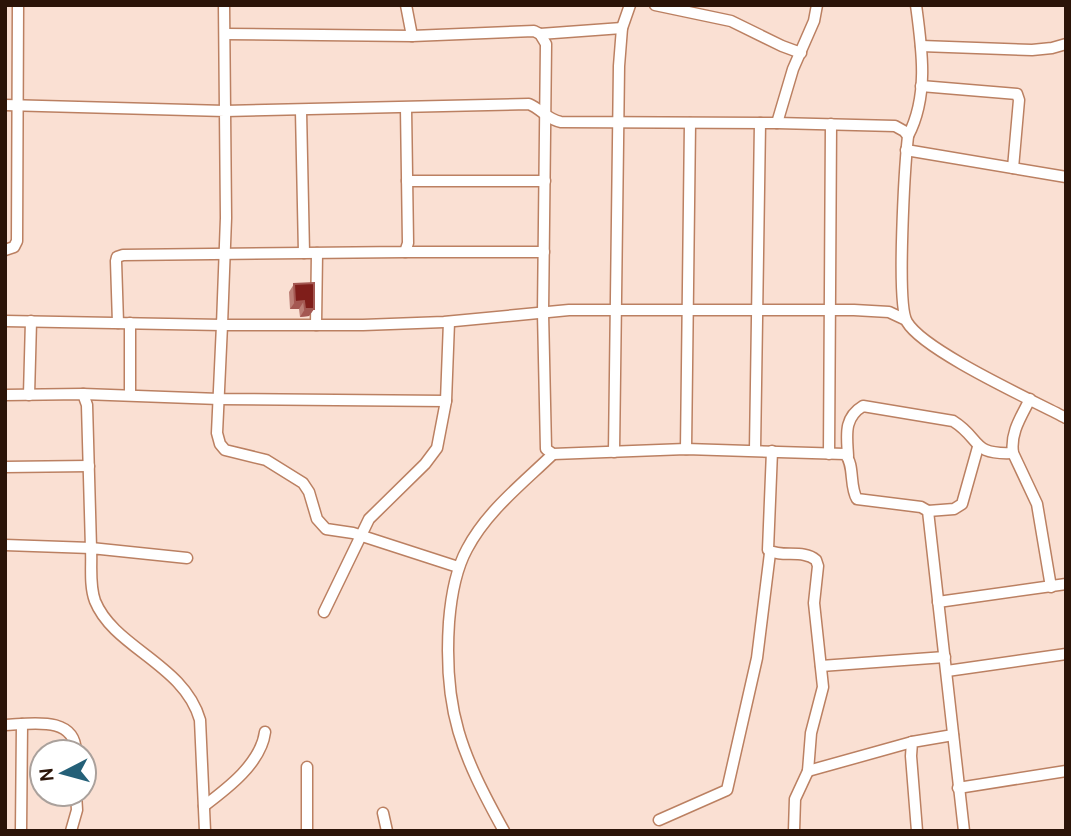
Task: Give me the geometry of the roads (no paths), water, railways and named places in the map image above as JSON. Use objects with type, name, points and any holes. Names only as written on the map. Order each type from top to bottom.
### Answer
[{"type":"street","points":[[5,250],[14,247],[17,241],[18,5]]},
{"type":"street","points":[[224,5],[225,255],[218,439],[225,450],[274,464],[306,486],[322,526],[458,567]]},
{"type":"street","points":[[406,5],[412,36]]},
{"type":"street","points":[[614,452],[618,310],[618,121],[622,28],[630,5]]},
{"type":"street","points":[[655,5],[694,9],[731,21],[773,42],[801,52]]},
{"type":"street","points":[[777,123],[793,69],[814,21],[817,5]]},
{"type":"street","points":[[904,319],[902,267],[906,150],[908,136],[916,120],[921,86],[921,46],[916,5]]},
{"type":"street","points":[[225,34],[412,36],[534,31],[540,34],[622,28]]},
{"type":"street","points":[[540,34],[546,44],[543,313],[546,449],[553,454],[686,449],[848,456]]},
{"type":"street","points":[[921,46],[1032,50],[1066,44]]},
{"type":"street","points":[[921,86],[1017,94],[1019,100],[1013,168]]},
{"type":"street","points":[[5,105],[301,111],[529,104],[537,107],[552,121],[561,122],[895,126],[908,136]]},
{"type":"street","points":[[405,252],[408,243],[406,108]]},
{"type":"street","points":[[301,111],[304,253]]},
{"type":"street","points":[[686,449],[690,122]]},
{"type":"street","points":[[755,450],[760,123]]},
{"type":"street","points":[[829,454],[831,124]]},
{"type":"street","points":[[906,150],[1066,177]]},
{"type":"street","points":[[407,181],[545,181]]},
{"type":"street","points":[[316,325],[317,253]]},
{"type":"street","points":[[118,323],[117,257],[122,255],[544,253]]},
{"type":"street","points":[[5,321],[316,325],[449,322],[569,310],[875,310],[889,312],[904,319],[911,329],[949,356],[1066,418]]},
{"type":"street","points":[[29,395],[31,321]]},
{"type":"street","points":[[324,612],[369,519],[425,464],[437,448],[446,401],[449,322]]},
{"type":"street","points":[[130,323],[130,394]]},
{"type":"street","points":[[83,394],[87,405],[92,588],[99,610],[108,624],[168,672],[196,707],[200,720],[205,831]]},
{"type":"street","points":[[5,395],[130,394],[219,399],[446,401]]},
{"type":"street","points":[[1030,399],[1012,435],[1013,453],[1037,504],[1051,587]]},
{"type":"street","points":[[978,447],[962,504],[954,509],[928,510],[857,499],[853,494],[847,427],[855,411],[863,406],[953,421],[986,452],[1013,453]]},
{"type":"street","points":[[659,820],[727,790],[757,658],[770,553],[768,544],[772,451]]},
{"type":"street","points":[[504,831],[470,765],[451,708],[447,676],[450,608],[458,567],[486,520],[553,454]]},
{"type":"street","points":[[5,467],[89,466]]},
{"type":"street","points":[[928,510],[964,831]]},
{"type":"street","points":[[5,545],[91,548],[187,558]]},
{"type":"street","points":[[770,553],[809,555],[816,560],[818,566],[814,603],[822,687],[811,733],[808,771],[795,799],[794,831]]},
{"type":"street","points":[[938,602],[1066,584]]},
{"type":"street","points":[[947,671],[1066,654]]},
{"type":"street","points":[[821,666],[945,657]]},
{"type":"street","points":[[21,831],[22,724]]},
{"type":"street","points":[[5,725],[62,726],[73,738]]},
{"type":"street","points":[[204,806],[223,792],[258,755],[265,732]]},
{"type":"street","points":[[808,771],[912,742],[953,735]]},
{"type":"street","points":[[912,742],[917,831]]},
{"type":"street","points":[[307,767],[307,831]]},
{"type":"street","points":[[958,788],[1066,771]]},
{"type":"street","points":[[71,831],[77,808]]},
{"type":"street","points":[[383,813],[387,831]]}]
